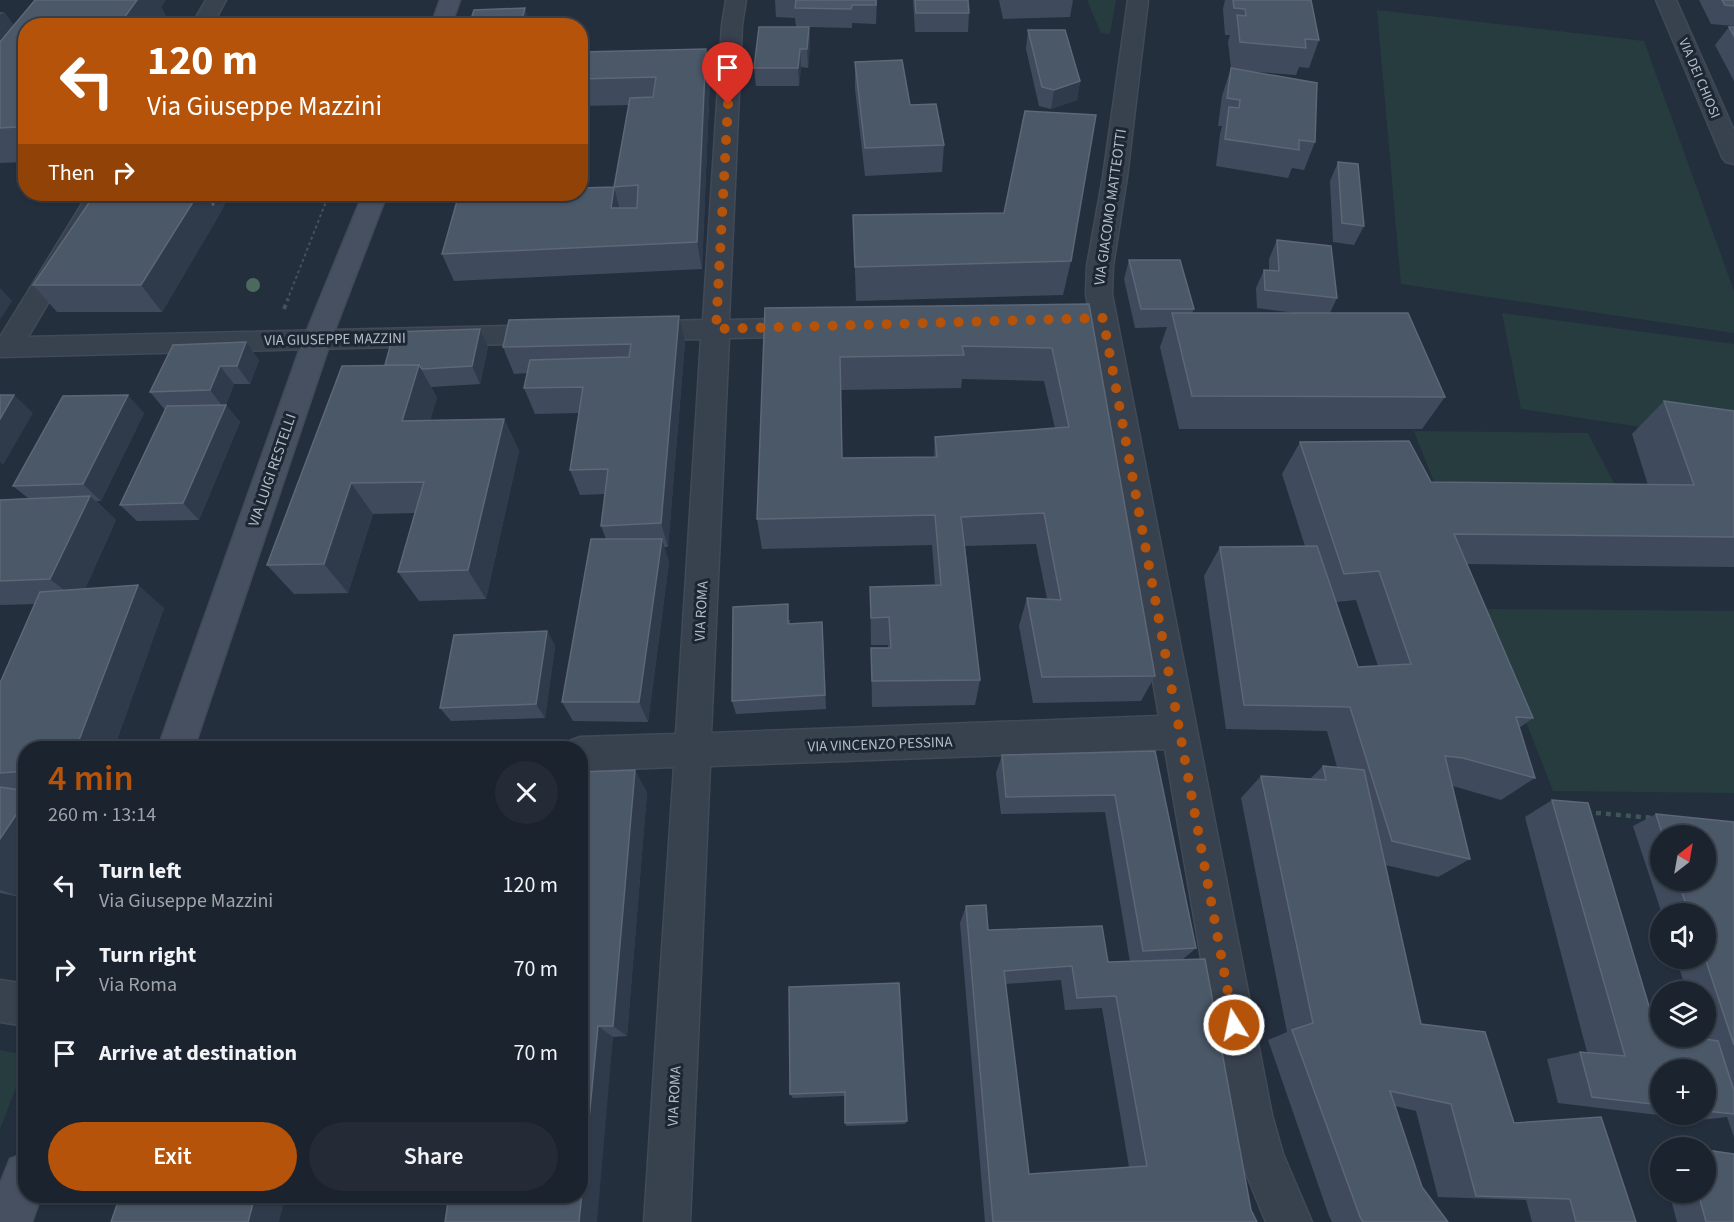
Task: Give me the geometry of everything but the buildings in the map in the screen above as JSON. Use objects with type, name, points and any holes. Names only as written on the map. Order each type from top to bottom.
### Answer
[{"type":"street","points":[[206,18],[216,0]]},
{"type":"street","points":[[444,18],[450,0]]},
{"type":"street","name":"VIA ROMA","points":[[667,1222],[736,0]]},
{"type":"street","name":"VIA GIACOMO MATTEOTTI","points":[[1138,0],[1115,177],[1100,266],[1099,292],[1092,319],[1180,732],[1252,1125],[1261,1156],[1289,1222]]},
{"type":"street","name":"VIA DEI CHIOSI","points":[[1666,0],[1734,157]]},
{"type":"street","points":[[4,347],[96,201]]},
{"type":"street","name":"VIA LUIGI RESTELLI","points":[[178,741],[317,340],[372,201]]},
{"type":"street","points":[[607,332],[839,326]]},
{"type":"street","name":"VIA GIUSEPPE MAZZINI","points":[[4,347],[572,333]]},
{"type":"street","name":"VIA VINCENZO PESSINA","points":[[588,754],[1180,732]]},
{"type":"street","points":[[0,1001],[18,1004]]},
{"type":"street","points":[[9,1222],[18,1197]]},
{"type":"path","points":[[286,312],[283,307],[326,201]]},
{"type":"path","points":[[1581,812],[1663,819]]},
{"type":"green space","points":[[1087,0],[1116,0],[1110,34],[1101,33]]},
{"type":"green space","points":[[1377,10],[1644,41],[1734,291],[1734,333],[1401,284]]},
{"type":"green space","points":[[1502,313],[1734,344],[1734,441],[1521,409]]},
{"type":"green space","points":[[1414,431],[1588,433],[1630,514],[1446,513]]},
{"type":"green space","points":[[1482,609],[1734,611],[1734,793],[1553,791]]},
{"type":"green space","points":[[0,1050],[18,1054],[18,1083],[0,1129]]},
{"type":"route","points":[[728,104],[716,329],[1103,318],[1234,1025]]}]
